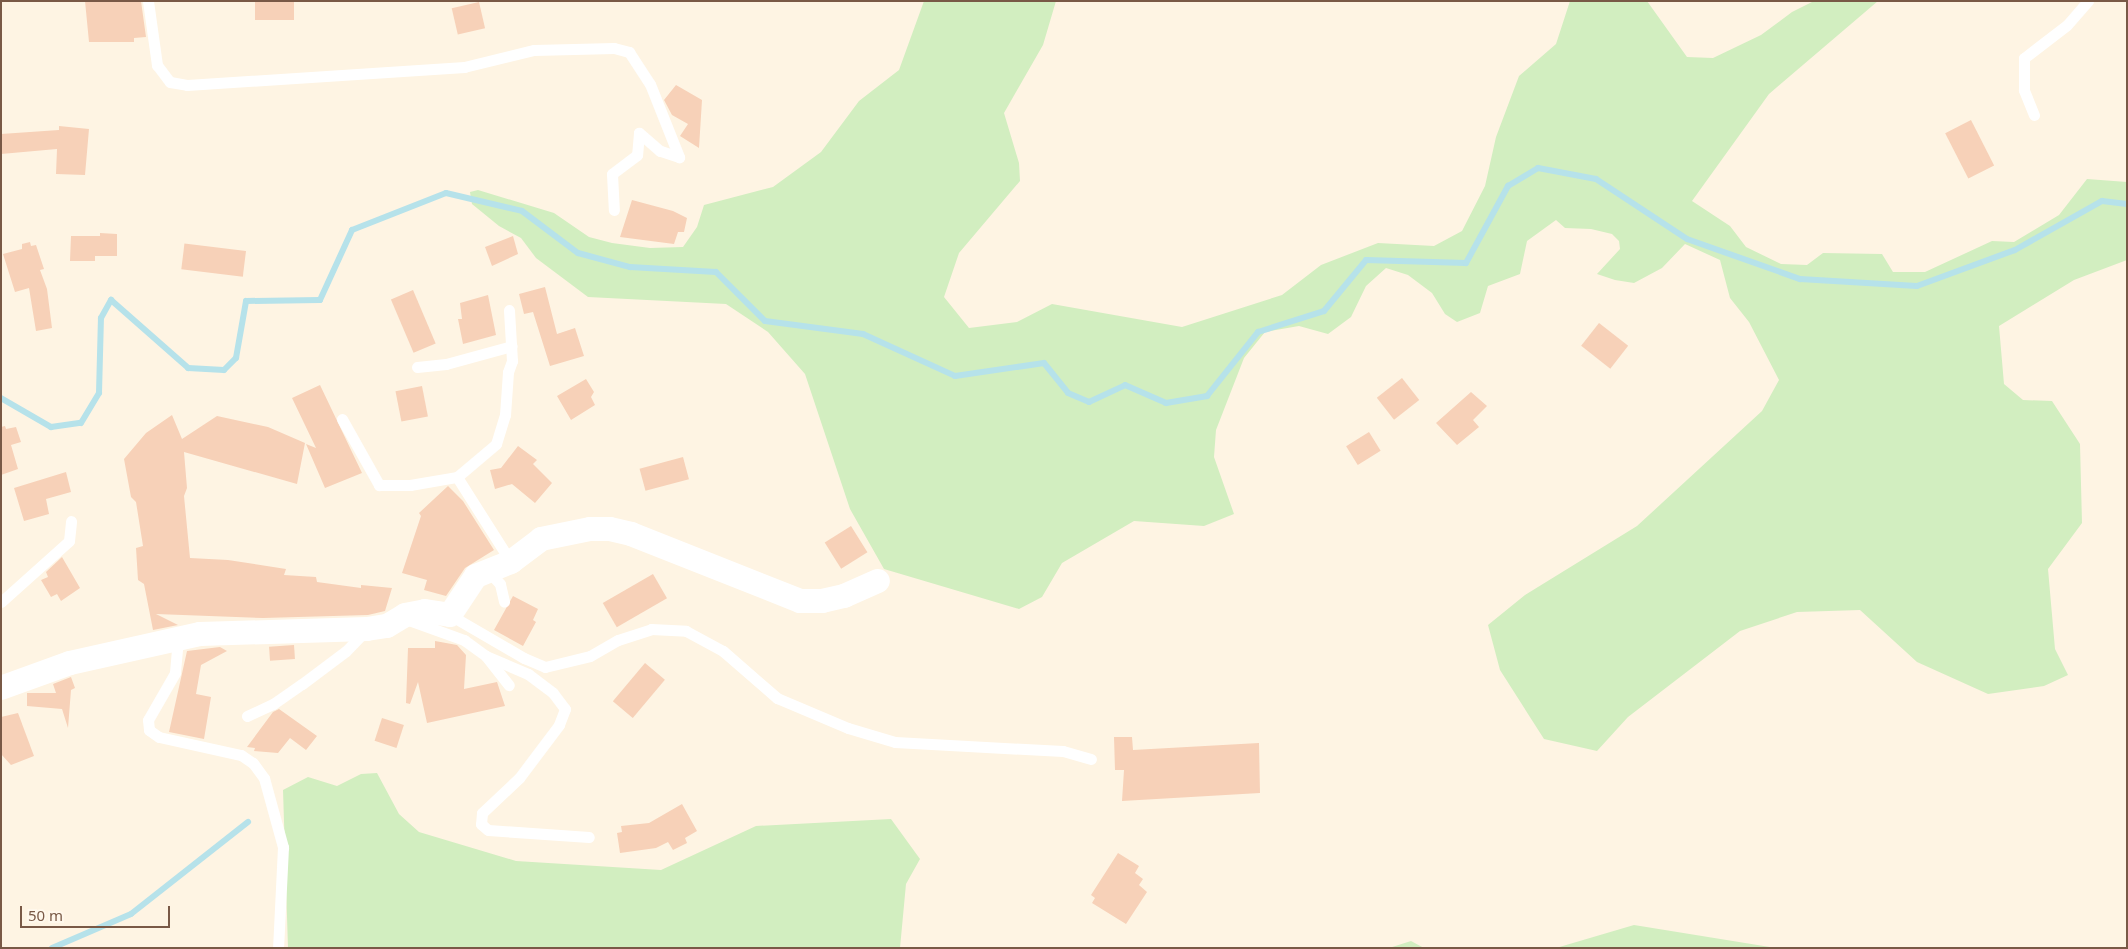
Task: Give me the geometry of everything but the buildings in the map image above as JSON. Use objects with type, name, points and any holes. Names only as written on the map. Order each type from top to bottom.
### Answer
[{"type":"street","points":[[1,688],[70,663],[178,638],[255,630],[308,633],[387,626],[401,617],[425,611],[450,615],[476,576],[511,562],[541,539],[566,532],[610,529],[693,556],[800,601],[822,602],[844,596],[878,581]]},
{"type":"lane","points":[[148,1],[157,65],[170,82],[187,85],[464,67],[534,50],[614,48],[628,52],[650,84],[678,157],[660,151],[639,133],[637,155],[612,174],[614,210]]},
{"type":"lane","points":[[2034,115],[2024,90],[2024,58],[2067,24],[2088,1]]},
{"type":"lane","points":[[342,419],[379,485],[410,485],[457,477],[496,444],[505,415],[512,346],[509,310]]},
{"type":"lane","points":[[417,367],[446,364],[512,346]]},
{"type":"lane","points":[[457,477],[511,562]]},
{"type":"lane","points":[[1,602],[69,541],[71,521]]},
{"type":"lane","points":[[489,572],[500,584],[504,602]]},
{"type":"lane","points":[[450,615],[524,658],[545,667],[590,656],[618,640],[651,629],[686,631],[723,652],[777,698],[848,728],[895,742],[1063,751],[1091,759]]},
{"type":"lane","points":[[401,617],[464,640],[486,656],[528,674],[553,694],[565,709],[559,725],[519,778],[482,813],[481,824],[488,830],[588,837]]},
{"type":"lane","points":[[247,716],[273,704],[346,652],[367,628]]},
{"type":"lane","points":[[178,638],[175,673],[148,720],[149,730],[159,737],[240,755],[253,763],[264,778],[283,847],[278,948]]},
{"type":"lane","points":[[486,656],[509,685]]},
{"type":"green space","points":[[924,1],[1056,1],[1043,45],[1004,113],[1019,163],[1020,181],[959,253],[944,297],[969,328],[1017,322],[1052,304],[1182,327],[1282,295],[1321,265],[1378,243],[1434,246],[1462,231],[1485,186],[1496,137],[1519,76],[1556,44],[1570,1],[1647,1],[1687,57],[1713,58],[1761,35],[1792,12],[1814,1],[1878,1],[1769,94],[1692,201],[1730,226],[1746,247],[1781,264],[1807,265],[1823,253],[1882,254],[1893,272],[1925,272],[1992,241],[2014,242],[2059,215],[2087,179],[2127,182],[2127,260],[2074,280],[1999,326],[2004,384],[2023,400],[2052,401],[2080,444],[2082,523],[2048,569],[2055,649],[2068,675],[2044,686],[1988,694],[1917,662],[1860,610],[1797,612],[1740,631],[1628,717],[1597,751],[1544,739],[1500,670],[1488,625],[1525,595],[1637,526],[1762,411],[1779,380],[1749,322],[1730,298],[1720,260],[1685,244],[1662,268],[1634,283],[1615,280],[1597,274],[1620,249],[1619,241],[1612,234],[1591,229],[1565,228],[1556,220],[1527,241],[1520,274],[1488,286],[1480,313],[1457,322],[1445,314],[1432,293],[1408,275],[1386,268],[1366,286],[1351,317],[1328,334],[1299,326],[1265,332],[1244,358],[1216,430],[1214,457],[1234,514],[1204,526],[1134,521],[1062,563],[1042,597],[1019,609],[884,569],[850,509],[805,374],[768,332],[726,304],[588,297],[536,258],[521,238],[499,226],[472,204],[470,192],[478,190],[554,213],[589,237],[612,243],[650,248],[683,247],[697,227],[704,205],[773,187],[821,152],[859,101],[899,70]]},
{"type":"green space","points":[[377,773],[399,814],[419,832],[516,861],[661,870],[756,826],[891,819],[920,859],[906,884],[900,948],[288,948],[283,790],[308,777],[337,786],[361,774]]},
{"type":"green space","points":[[1634,925],[1776,948],[1556,948]]},
{"type":"green space","points":[[1411,941],[1424,948],[1389,948]]},
{"type":"waterway","points":[[1,398],[51,427],[81,423],[99,393],[101,318],[111,300],[188,368],[224,370],[236,358],[246,301],[320,300],[352,230],[446,193],[522,211],[578,253],[630,267],[716,272],[765,321],[863,334],[955,376],[1044,363],[1068,393],[1089,402],[1125,385],[1166,403],[1207,396],[1258,332],[1324,311],[1366,260],[1466,263],[1508,186],[1538,168],[1596,179],[1687,239],[1800,279],[1917,286],[2015,250],[2102,201],[2127,204]]},
{"type":"waterway","points":[[52,948],[131,914],[248,822]]}]
